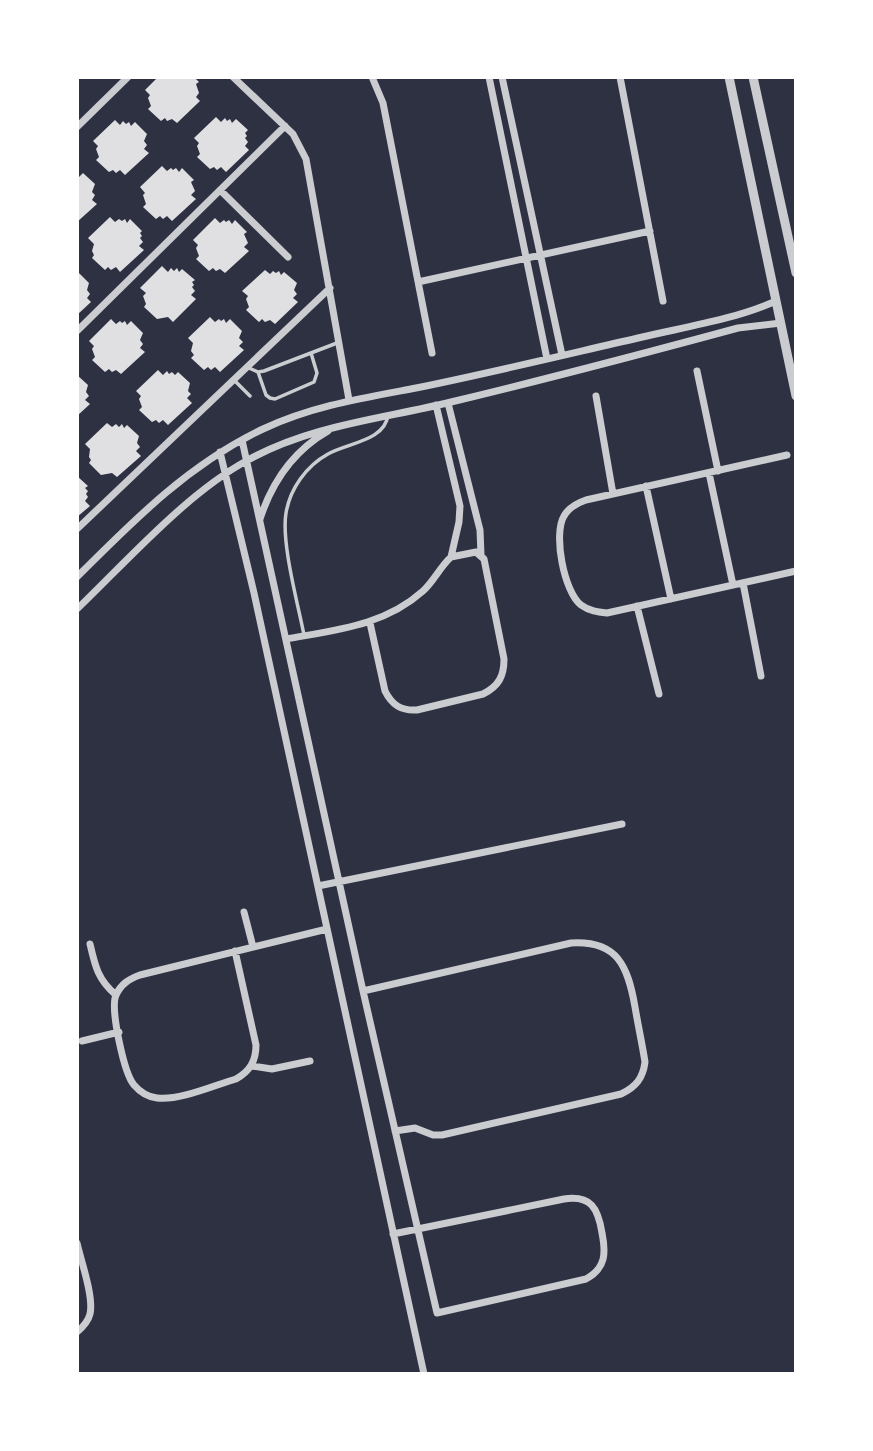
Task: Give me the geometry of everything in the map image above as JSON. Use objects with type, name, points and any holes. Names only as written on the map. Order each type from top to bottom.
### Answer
[{"type":"street","points":[[77,127],[128,77]]},
{"type":"street","points":[[233,77],[285,126],[299,142],[306,159],[349,400]]},
{"type":"street","points":[[384,77],[374,81],[383,103],[432,353]]},
{"type":"street","points":[[489,77],[547,359]]},
{"type":"street","points":[[502,77],[562,355]]},
{"type":"street","points":[[620,77],[663,300]]},
{"type":"street","points":[[729,77],[796,396]]},
{"type":"street","points":[[753,77],[796,273]]},
{"type":"street","points":[[77,331],[285,126]]},
{"type":"street","points":[[220,190],[288,257]]},
{"type":"street","points":[[418,282],[650,231]]},
{"type":"street","points":[[77,529],[330,288]]},
{"type":"street","points":[[77,577],[161,494],[220,452],[304,412],[743,313],[776,301]]},
{"type":"street","points":[[77,609],[192,500],[246,461],[291,440],[338,426],[448,403],[738,328],[781,323]]},
{"type":"street","points":[[697,371],[718,471]]},
{"type":"street","points":[[596,396],[613,494]]},
{"type":"street","points":[[448,403],[480,530],[481,555]]},
{"type":"street","points":[[286,639],[370,623],[391,613],[426,588],[451,557],[460,506],[436,405]]},
{"type":"street","points":[[260,520],[271,491],[288,464],[311,442],[338,426]]},
{"type":"street","points":[[242,440],[363,991],[419,1229],[437,1313],[586,1279],[600,1268],[606,1251],[600,1218],[595,1208],[586,1200],[575,1197],[419,1229],[393,1234]]},
{"type":"street","points":[[220,452],[424,1374]]},
{"type":"street","points":[[788,454],[586,500],[573,505],[564,515],[559,528],[566,583],[581,605],[594,611],[607,613],[796,571]]},
{"type":"street","points":[[709,473],[733,585]]},
{"type":"street","points":[[646,486],[671,599]]},
{"type":"street","points":[[370,623],[385,691],[389,700],[397,707],[417,710],[483,694],[493,689],[500,681],[504,659],[484,559],[476,552],[451,557]]},
{"type":"street","points":[[743,583],[761,676]]},
{"type":"street","points":[[637,606],[659,694]]},
{"type":"street","points":[[318,886],[622,824]]},
{"type":"street","points":[[244,912],[253,947]]},
{"type":"street","points":[[235,951],[256,1045],[252,1066],[236,1079],[170,1098],[156,1098],[142,1093],[127,1073],[113,1009],[116,995],[130,979],[140,975],[235,951],[327,929]]},
{"type":"street","points":[[363,991],[571,943],[586,942],[601,946],[614,954],[624,965],[630,980],[645,1062],[644,1072],[631,1090],[442,1135],[433,1135],[415,1128],[395,1131]]},
{"type":"street","points":[[89,944],[100,979],[116,995]]},
{"type":"street","points":[[82,1041],[119,1032]]},
{"type":"street","points":[[252,1066],[272,1069],[310,1061]]},
{"type":"street","points":[[77,1243],[90,1301],[90,1313],[85,1325],[77,1332]]},
{"type":"lane","points":[[258,372],[339,342]]},
{"type":"lane","points":[[248,366],[258,372],[266,395],[275,399],[314,382],[317,373],[312,353]]},
{"type":"lane","points":[[233,380],[250,396]]},
{"type":"lane","points":[[304,635],[285,536],[291,495],[302,476],[317,461],[335,450],[378,433],[386,425],[388,415]]},
{"type":"building","points":[[158,77],[194,77],[199,82],[196,84],[199,93],[196,97],[200,101],[177,123],[165,118],[161,121],[148,109],[151,106],[148,98],[150,95],[145,90]]},
{"type":"building","points":[[216,117],[221,122],[225,118],[232,123],[236,119],[248,130],[245,133],[248,142],[245,146],[249,150],[226,172],[221,167],[217,170],[214,167],[210,169],[197,157],[200,154],[197,146],[199,143],[194,138]]},
{"type":"building","points":[[115,120],[120,125],[123,121],[126,124],[129,122],[131,126],[135,122],[147,134],[144,141],[147,145],[144,149],[149,153],[125,175],[120,170],[116,173],[113,170],[109,172],[96,160],[99,157],[96,149],[98,146],[93,141]]},
{"type":"building","points":[[162,166],[167,171],[176,168],[179,172],[182,168],[194,180],[191,182],[195,191],[191,195],[196,199],[172,221],[167,216],[156,219],[143,207],[146,204],[143,195],[145,193],[140,187]]},
{"type":"building","points":[[77,173],[79,177],[83,173],[95,184],[92,200],[97,204],[77,222]]},
{"type":"building","points":[[110,217],[115,222],[125,219],[127,223],[130,219],[142,231],[140,238],[143,242],[139,246],[144,250],[120,272],[116,267],[111,270],[108,267],[105,270],[92,258],[94,244],[88,238]]},
{"type":"building","points":[[215,218],[220,223],[229,220],[232,224],[235,220],[247,232],[244,234],[248,243],[244,247],[249,251],[225,273],[213,268],[209,271],[196,259],[199,256],[196,248],[198,245],[193,240]]},
{"type":"building","points":[[162,266],[168,272],[171,268],[174,271],[177,268],[179,272],[182,269],[195,280],[192,287],[195,291],[191,295],[196,299],[173,322],[168,317],[157,319],[144,307],[146,304],[143,296],[146,293],[140,288]]},
{"type":"building","points":[[265,270],[270,274],[279,271],[281,275],[284,272],[297,283],[294,290],[297,294],[293,298],[298,302],[275,324],[262,319],[259,322],[246,310],[249,307],[246,299],[248,296],[242,291]]},
{"type":"building","points":[[77,271],[89,283],[87,290],[90,294],[87,298],[91,302],[77,315]]},
{"type":"building","points":[[210,317],[215,322],[224,319],[226,323],[230,319],[242,331],[239,338],[243,342],[239,346],[244,350],[220,372],[215,367],[204,370],[191,358],[194,355],[191,351],[193,343],[188,338]]},
{"type":"building","points":[[111,319],[116,324],[125,321],[127,325],[131,321],[143,333],[140,340],[143,344],[140,348],[145,352],[121,374],[109,369],[105,372],[92,360],[95,357],[92,349],[94,346],[89,341]]},
{"type":"building","points":[[158,370],[163,375],[167,371],[175,375],[178,372],[190,383],[188,391],[191,394],[187,398],[192,403],[168,425],[163,420],[159,423],[156,420],[152,422],[139,410],[142,407],[139,399],[141,396],[136,391]]},
{"type":"building","points":[[77,375],[88,385],[86,392],[89,396],[85,400],[90,404],[77,416]]},
{"type":"building","points":[[107,423],[112,427],[122,424],[124,428],[127,425],[139,436],[137,443],[140,447],[136,451],[141,456],[117,477],[112,473],[101,475],[89,463],[90,449],[85,444]]},
{"type":"building","points":[[77,476],[88,486],[85,488],[88,497],[85,501],[90,506],[77,517]]}]
